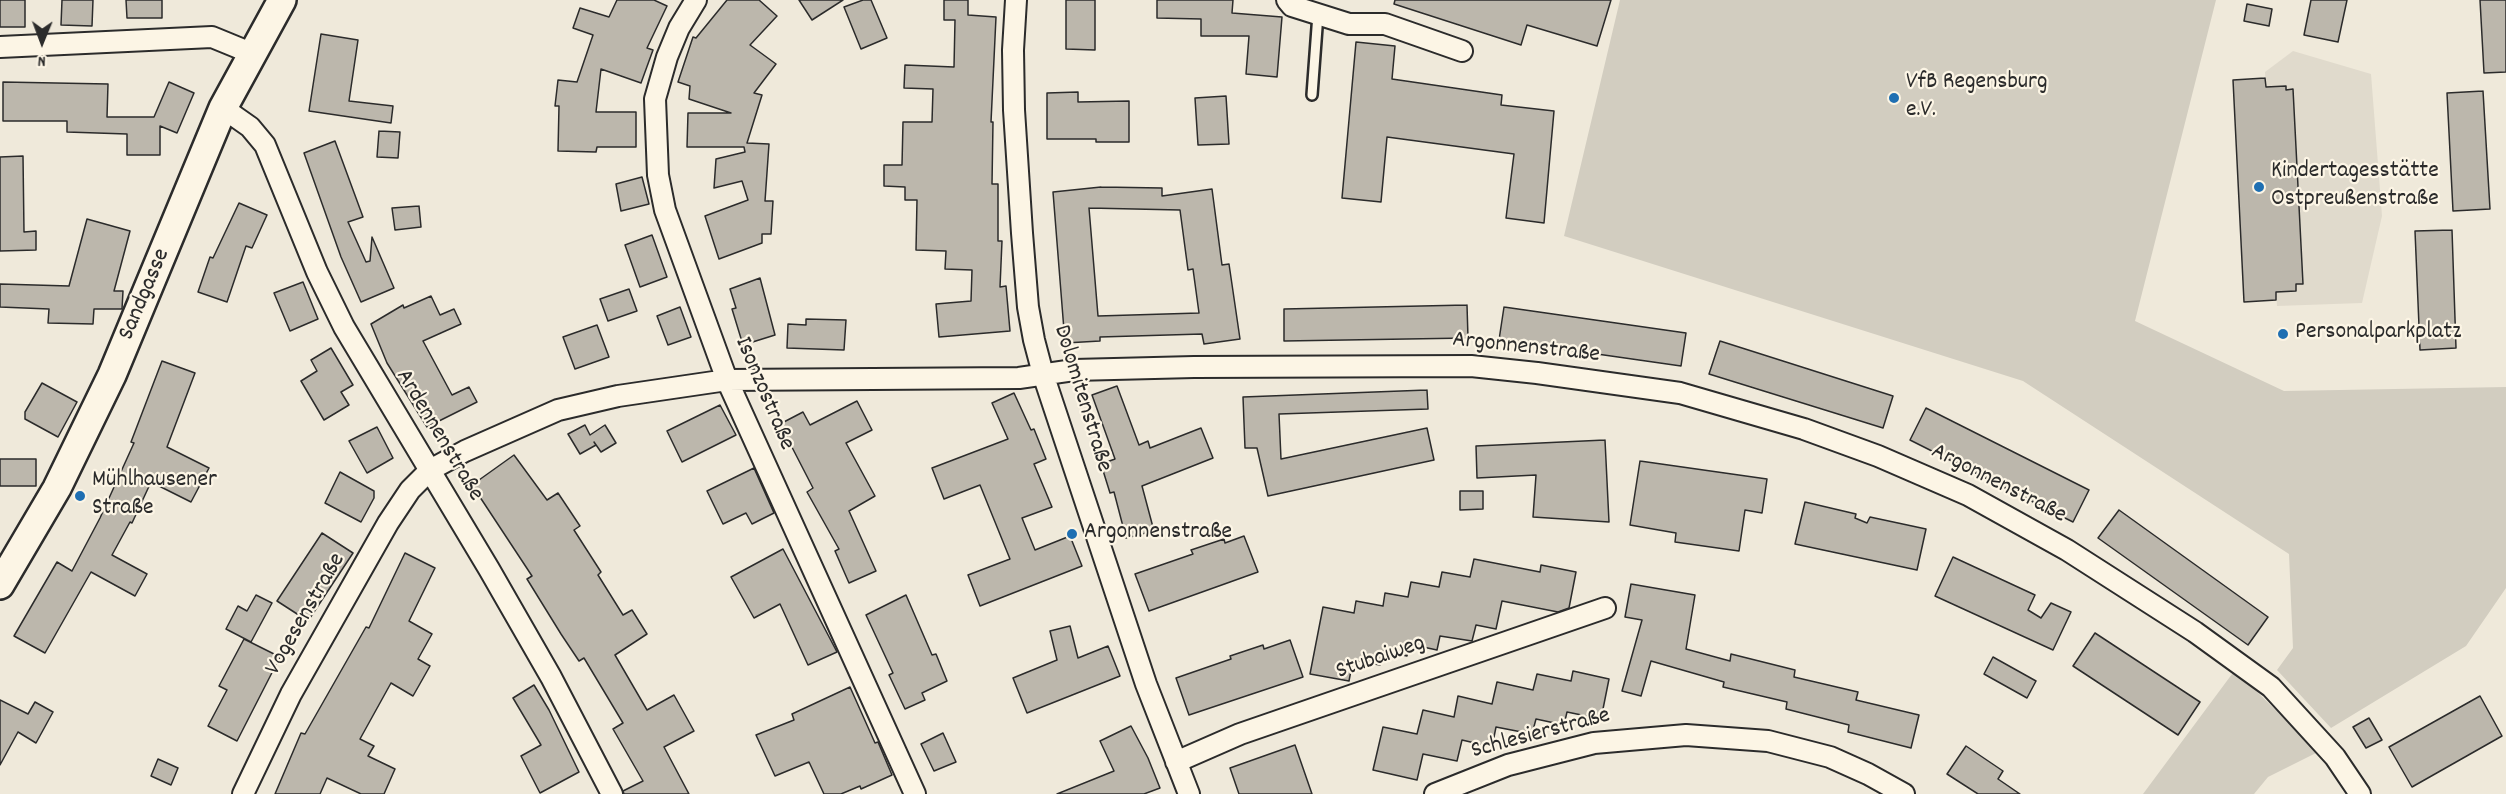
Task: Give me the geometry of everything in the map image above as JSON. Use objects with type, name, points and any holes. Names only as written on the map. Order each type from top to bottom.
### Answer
[{"type":"street","name":"Sandgasse","points":[[0,585],[57,488],[112,375],[223,108],[282,0]]},
{"type":"street","name":"Isonzostraße","points":[[696,0],[679,28],[667,57],[655,99],[658,175],[665,210],[727,380],[915,794]]},
{"type":"street","name":"Dolomitenstraße","points":[[1016,0],[1013,50],[1014,110],[1022,233],[1028,307],[1042,374],[1146,684],[1189,794]]},
{"type":"street","points":[[1287,0],[1292,6],[1349,24],[1385,24],[1462,51]]},
{"type":"street","points":[[0,47],[212,37],[251,53]]},
{"type":"street","name":"Ardennenstraße","points":[[223,108],[250,127],[265,145],[317,272],[344,327],[551,676],[612,794]]},
{"type":"street","name":"Argonnenstraße","points":[[430,470],[558,410],[618,396],[727,380],[1019,378],[1074,370],[1194,367],[1471,366],[1680,393],[1804,429],[1878,456],[1968,495],[2076,555],[2195,632],[2271,687],[2335,757],[2360,794]]},
{"type":"street","name":"Vogesenstraße","points":[[243,794],[291,694],[388,523],[410,490],[430,470]]},
{"type":"street","name":"Stubaiweg","points":[[1176,762],[1240,734],[1605,608]]},
{"type":"street","name":"Schlesierstraße","points":[[1435,794],[1508,765],[1594,743],[1686,735],[1768,741],[1830,757],[1904,794]]},
{"type":"lane","points":[[1312,95],[1318,14]]},
{"type":"shaded area","points":[[1620,0],[2216,0],[2135,321],[2284,391],[2506,387],[2506,588],[2466,646],[2331,728],[2277,670],[2293,648],[2289,554],[2023,381],[1564,236]]},
{"type":"shaded area","points":[[2293,51],[2371,74],[2382,216],[2362,303],[2277,306],[2265,72]]},
{"type":"shaded area","points":[[2235,670],[2318,752],[2268,777],[2254,794],[2143,794]]},
{"type":"building","points":[[0,0],[25,0],[25,27],[0,27]]},
{"type":"building","points":[[62,0],[93,0],[92,26],[61,25]]},
{"type":"building","points":[[126,0],[162,0],[162,18],[127,18]]},
{"type":"building","points":[[617,0],[654,0],[667,6],[647,48],[653,50],[641,83],[601,69],[596,112],[636,112],[636,147],[597,147],[596,152],[558,151],[559,106],[555,106],[558,80],[577,82],[593,35],[573,28],[580,8],[609,17]]},
{"type":"building","points":[[727,0],[759,0],[777,16],[750,45],[776,64],[754,93],[762,95],[747,143],[769,144],[765,201],[773,201],[771,234],[762,234],[762,243],[719,259],[705,216],[748,200],[742,181],[714,188],[716,159],[745,152],[744,147],[687,147],[688,113],[731,113],[689,99],[690,86],[678,82],[693,37],[696,38]]},
{"type":"building","points":[[799,0],[843,0],[812,20]]},
{"type":"building","points":[[863,0],[871,0],[887,38],[861,49],[844,7]]},
{"type":"building","points":[[944,0],[968,0],[968,15],[996,17],[991,122],[993,122],[992,184],[998,184],[998,241],[1002,241],[1000,287],[1006,286],[1010,331],[939,337],[936,304],[971,301],[972,270],[945,269],[946,251],[916,250],[917,200],[905,200],[905,187],[884,186],[884,165],[902,165],[903,122],[932,122],[933,89],[904,88],[905,65],[954,67],[955,20],[944,20]]},
{"type":"building","points":[[1066,0],[1095,0],[1095,50],[1066,49]]},
{"type":"building","points":[[1157,0],[1233,0],[1232,13],[1282,17],[1277,77],[1246,74],[1249,36],[1201,36],[1201,19],[1157,18]]},
{"type":"building","points":[[1395,0],[1611,0],[1597,46],[1527,25],[1521,45],[1394,4]]},
{"type":"building","points":[[2311,0],[2347,0],[2338,42],[2304,35]]},
{"type":"building","points":[[2480,0],[2506,0],[2506,72],[2484,73]]},
{"type":"building","points":[[2247,4],[2272,9],[2269,26],[2244,21]]},
{"type":"building","points":[[321,34],[358,40],[349,101],[393,106],[391,123],[309,111]]},
{"type":"building","points":[[1356,42],[1395,46],[1392,79],[1502,95],[1501,105],[1554,111],[1544,223],[1506,218],[1514,154],[1387,137],[1381,202],[1342,198]]},
{"type":"building","name":"Kindertagesstätte Ostpreußenstraße","points":[[2265,78],[2266,87],[2286,86],[2286,90],[2293,89],[2303,284],[2296,284],[2296,291],[2276,292],[2276,300],[2244,302],[2233,80]]},
{"type":"building","points":[[3,82],[108,84],[107,117],[154,117],[169,82],[194,93],[177,133],[160,126],[160,155],[127,155],[127,134],[67,132],[67,121],[3,121]]},
{"type":"building","points":[[2483,91],[2490,209],[2453,211],[2447,93]]},
{"type":"building","points":[[1078,92],[1078,102],[1129,101],[1129,142],[1047,139],[1047,93]]},
{"type":"building","points":[[1226,96],[1229,144],[1198,145],[1195,98]]},
{"type":"building","points":[[379,131],[400,132],[398,158],[377,157]]},
{"type":"building","points":[[335,141],[363,217],[348,222],[366,262],[370,261],[372,237],[394,288],[361,302],[341,257],[304,153]]},
{"type":"building","points":[[23,156],[24,232],[36,231],[36,250],[0,251],[0,157]]},
{"type":"building","points":[[642,177],[649,204],[621,211],[616,184]]},
{"type":"building","points":[[1101,187],[1162,188],[1162,196],[1212,189],[1222,265],[1229,264],[1240,339],[1204,344],[1202,334],[1100,337],[1100,341],[1065,343],[1053,192]],"holes":[[[1089,208],[1180,210],[1188,270],[1193,269],[1199,313],[1098,316]]]},
{"type":"building","points":[[239,203],[267,215],[252,248],[246,246],[227,302],[198,292],[210,257],[213,258]]},
{"type":"building","points":[[419,206],[421,227],[395,230],[392,208]]},
{"type":"building","points":[[87,219],[130,231],[114,291],[123,291],[122,309],[94,309],[93,324],[48,323],[49,309],[0,307],[0,284],[69,286]]},
{"type":"building","points":[[2452,230],[2456,348],[2420,350],[2415,231]]},
{"type":"building","points":[[652,235],[667,277],[640,287],[625,245]]},
{"type":"building","points":[[760,278],[775,335],[743,345],[732,309],[736,308],[730,289]]},
{"type":"building","points":[[303,282],[318,319],[290,331],[274,293]]},
{"type":"building","points":[[629,289],[637,311],[608,321],[600,299]]},
{"type":"building","points":[[431,296],[440,315],[454,309],[461,324],[423,341],[452,395],[469,387],[477,402],[427,427],[387,363],[371,324],[403,305],[404,308]]},
{"type":"building","points":[[1467,305],[1468,338],[1284,341],[1284,309]]},
{"type":"building","points":[[680,307],[691,337],[668,345],[657,316]]},
{"type":"building","points":[[1504,307],[1686,333],[1681,366],[1499,340]]},
{"type":"building","points":[[806,319],[846,320],[844,350],[787,348],[788,324],[806,325]]},
{"type":"building","points":[[597,325],[609,357],[575,369],[563,337]]},
{"type":"building","points":[[1720,341],[1893,396],[1883,428],[1709,374]]},
{"type":"building","points":[[331,348],[353,385],[341,392],[349,405],[324,420],[301,381],[317,371],[311,360]]},
{"type":"building","points":[[162,361],[195,373],[167,447],[209,468],[191,502],[151,482],[132,523],[130,522],[112,555],[147,574],[135,596],[91,572],[45,653],[14,636],[57,562],[72,571],[100,518],[134,443],[131,442]]},
{"type":"building","points":[[42,383],[77,402],[58,437],[25,419],[25,412]]},
{"type":"building","points":[[1117,386],[1139,445],[1148,441],[1150,448],[1201,428],[1213,458],[1142,486],[1154,531],[1126,538],[1114,492],[1110,493],[1101,464],[1115,459],[1092,395]]},
{"type":"building","points":[[1427,390],[1428,409],[1279,414],[1281,459],[1427,428],[1434,460],[1268,496],[1257,448],[1245,448],[1243,397]]},
{"type":"building","points":[[1014,393],[1031,430],[1034,429],[1046,459],[1034,464],[1052,507],[1022,518],[1035,550],[1070,536],[1082,566],[980,606],[968,575],[1010,559],[980,485],[944,499],[932,468],[1008,439],[992,403]]},
{"type":"building","points":[[857,401],[872,430],[846,443],[875,496],[849,511],[876,571],[849,583],[835,551],[839,549],[807,492],[813,488],[780,424],[803,412],[810,425]]},
{"type":"building","points":[[720,405],[736,435],[682,462],[667,431]]},
{"type":"building","points":[[1926,408],[2089,490],[2073,522],[1910,440]]},
{"type":"building","points":[[585,425],[590,435],[605,425],[616,443],[601,452],[594,442],[596,445],[580,454],[568,434]]},
{"type":"building","points":[[377,427],[393,458],[367,473],[349,441]]},
{"type":"building","points":[[1605,440],[1609,522],[1533,517],[1536,475],[1477,478],[1476,446]]},
{"type":"building","points":[[514,455],[547,500],[558,493],[580,526],[574,530],[601,572],[598,575],[623,615],[632,610],[647,634],[615,655],[647,710],[674,695],[694,731],[664,747],[689,794],[624,794],[623,791],[643,781],[613,729],[623,723],[584,658],[579,661],[561,634],[527,579],[532,576],[472,485]]},
{"type":"building","points":[[0,459],[36,459],[36,486],[0,486]]},
{"type":"building","points":[[1640,461],[1767,479],[1762,513],[1745,510],[1739,551],[1675,542],[1676,533],[1630,525]]},
{"type":"building","points":[[754,468],[774,513],[752,524],[746,513],[723,524],[707,491]]},
{"type":"building","points":[[340,472],[374,491],[374,498],[361,522],[325,503]]},
{"type":"building","points":[[1460,491],[1483,491],[1483,509],[1460,510]]},
{"type":"building","points":[[1805,502],[1856,514],[1855,518],[1867,523],[1870,517],[1926,529],[1917,570],[1795,544]]},
{"type":"building","points":[[2119,510],[2268,617],[2248,645],[2098,538]]},
{"type":"building","points":[[322,533],[353,553],[308,621],[277,601]]},
{"type":"building","points":[[1244,536],[1258,572],[1149,611],[1135,574],[1193,554],[1191,550],[1224,539],[1225,543]]},
{"type":"building","points":[[783,549],[837,652],[808,665],[780,604],[754,618],[731,577]]},
{"type":"building","points":[[405,553],[435,568],[409,621],[432,634],[418,659],[430,666],[413,696],[391,683],[360,739],[374,746],[368,756],[395,769],[384,794],[361,794],[327,778],[320,794],[275,794],[301,733],[305,734],[366,627],[369,628]]},
{"type":"building","points":[[1953,557],[2035,595],[2028,610],[2041,618],[2051,603],[2071,612],[2053,650],[1935,596]]},
{"type":"building","points":[[1474,559],[1540,572],[1541,565],[1576,572],[1569,608],[1558,612],[1502,601],[1496,629],[1476,625],[1472,641],[1440,636],[1437,650],[1409,644],[1407,656],[1383,651],[1380,665],[1353,660],[1349,681],[1310,674],[1323,607],[1354,613],[1356,601],[1383,606],[1385,593],[1408,597],[1411,582],[1439,587],[1442,572],[1470,577]]},
{"type":"building","points":[[1631,584],[1695,595],[1686,649],[1730,661],[1731,654],[1795,670],[1794,677],[1858,692],[1856,700],[1919,715],[1911,748],[1848,732],[1849,725],[1786,709],[1787,702],[1723,687],[1724,682],[1651,661],[1641,696],[1622,691],[1642,620],[1625,617]]},
{"type":"building","points":[[256,595],[272,603],[251,642],[226,629],[238,606],[247,611]]},
{"type":"building","points":[[906,595],[932,655],[936,654],[947,681],[922,693],[925,700],[905,709],[889,675],[893,673],[866,615]]},
{"type":"building","points":[[1070,626],[1078,658],[1108,646],[1120,676],[1027,713],[1013,678],[1057,660],[1050,631]]},
{"type":"building","points":[[2095,633],[2200,702],[2178,735],[2073,666]]},
{"type":"building","points":[[244,639],[280,657],[237,741],[208,726],[227,690],[219,686]]},
{"type":"building","points":[[1290,640],[1303,677],[1189,715],[1176,678],[1263,645],[1264,649]]},
{"type":"building","points":[[1993,657],[2036,681],[2027,698],[1984,674]]},
{"type":"building","points":[[1573,671],[1609,679],[1601,719],[1567,712],[1564,725],[1536,719],[1532,734],[1496,727],[1492,747],[1462,740],[1457,761],[1423,754],[1417,780],[1373,770],[1383,727],[1417,734],[1423,710],[1454,717],[1458,696],[1492,704],[1497,682],[1533,690],[1537,674],[1571,681]]},
{"type":"building","points":[[534,685],[549,710],[579,772],[540,793],[521,756],[541,745],[513,698]]},
{"type":"building","points":[[850,687],[892,775],[861,789],[860,786],[841,794],[824,794],[809,762],[775,776],[756,735],[794,720],[792,714]]},
{"type":"building","points":[[2480,696],[2502,736],[2412,787],[2389,747]]},
{"type":"building","points":[[0,700],[28,714],[35,702],[53,712],[36,743],[18,732],[0,765]]},
{"type":"building","points":[[2369,718],[2382,740],[2366,748],[2353,727]]},
{"type":"building","points":[[1131,726],[1148,758],[1160,788],[1144,794],[1057,794],[1114,771],[1100,741]]},
{"type":"building","points":[[943,733],[956,762],[934,771],[921,744]]},
{"type":"building","points":[[1295,745],[1312,794],[1239,794],[1230,768]]},
{"type":"building","points":[[1966,746],[2003,771],[1998,779],[2020,794],[1978,794],[1947,774]]},
{"type":"building","points":[[158,759],[178,768],[171,785],[151,776]]},
{"type":"place","name":"VfB Regensburg e.V.","points":[[1894,98]]},
{"type":"place","name":"Kindertagesstätte Ostpreußenstraße","points":[[2259,187]]},
{"type":"place","name":"Personalparkplatz","points":[[2283,334]]},
{"type":"place","name":"Mühlhausener Straße","points":[[80,496]]},
{"type":"place","name":"Argonnenstraße","points":[[1072,534]]}]
